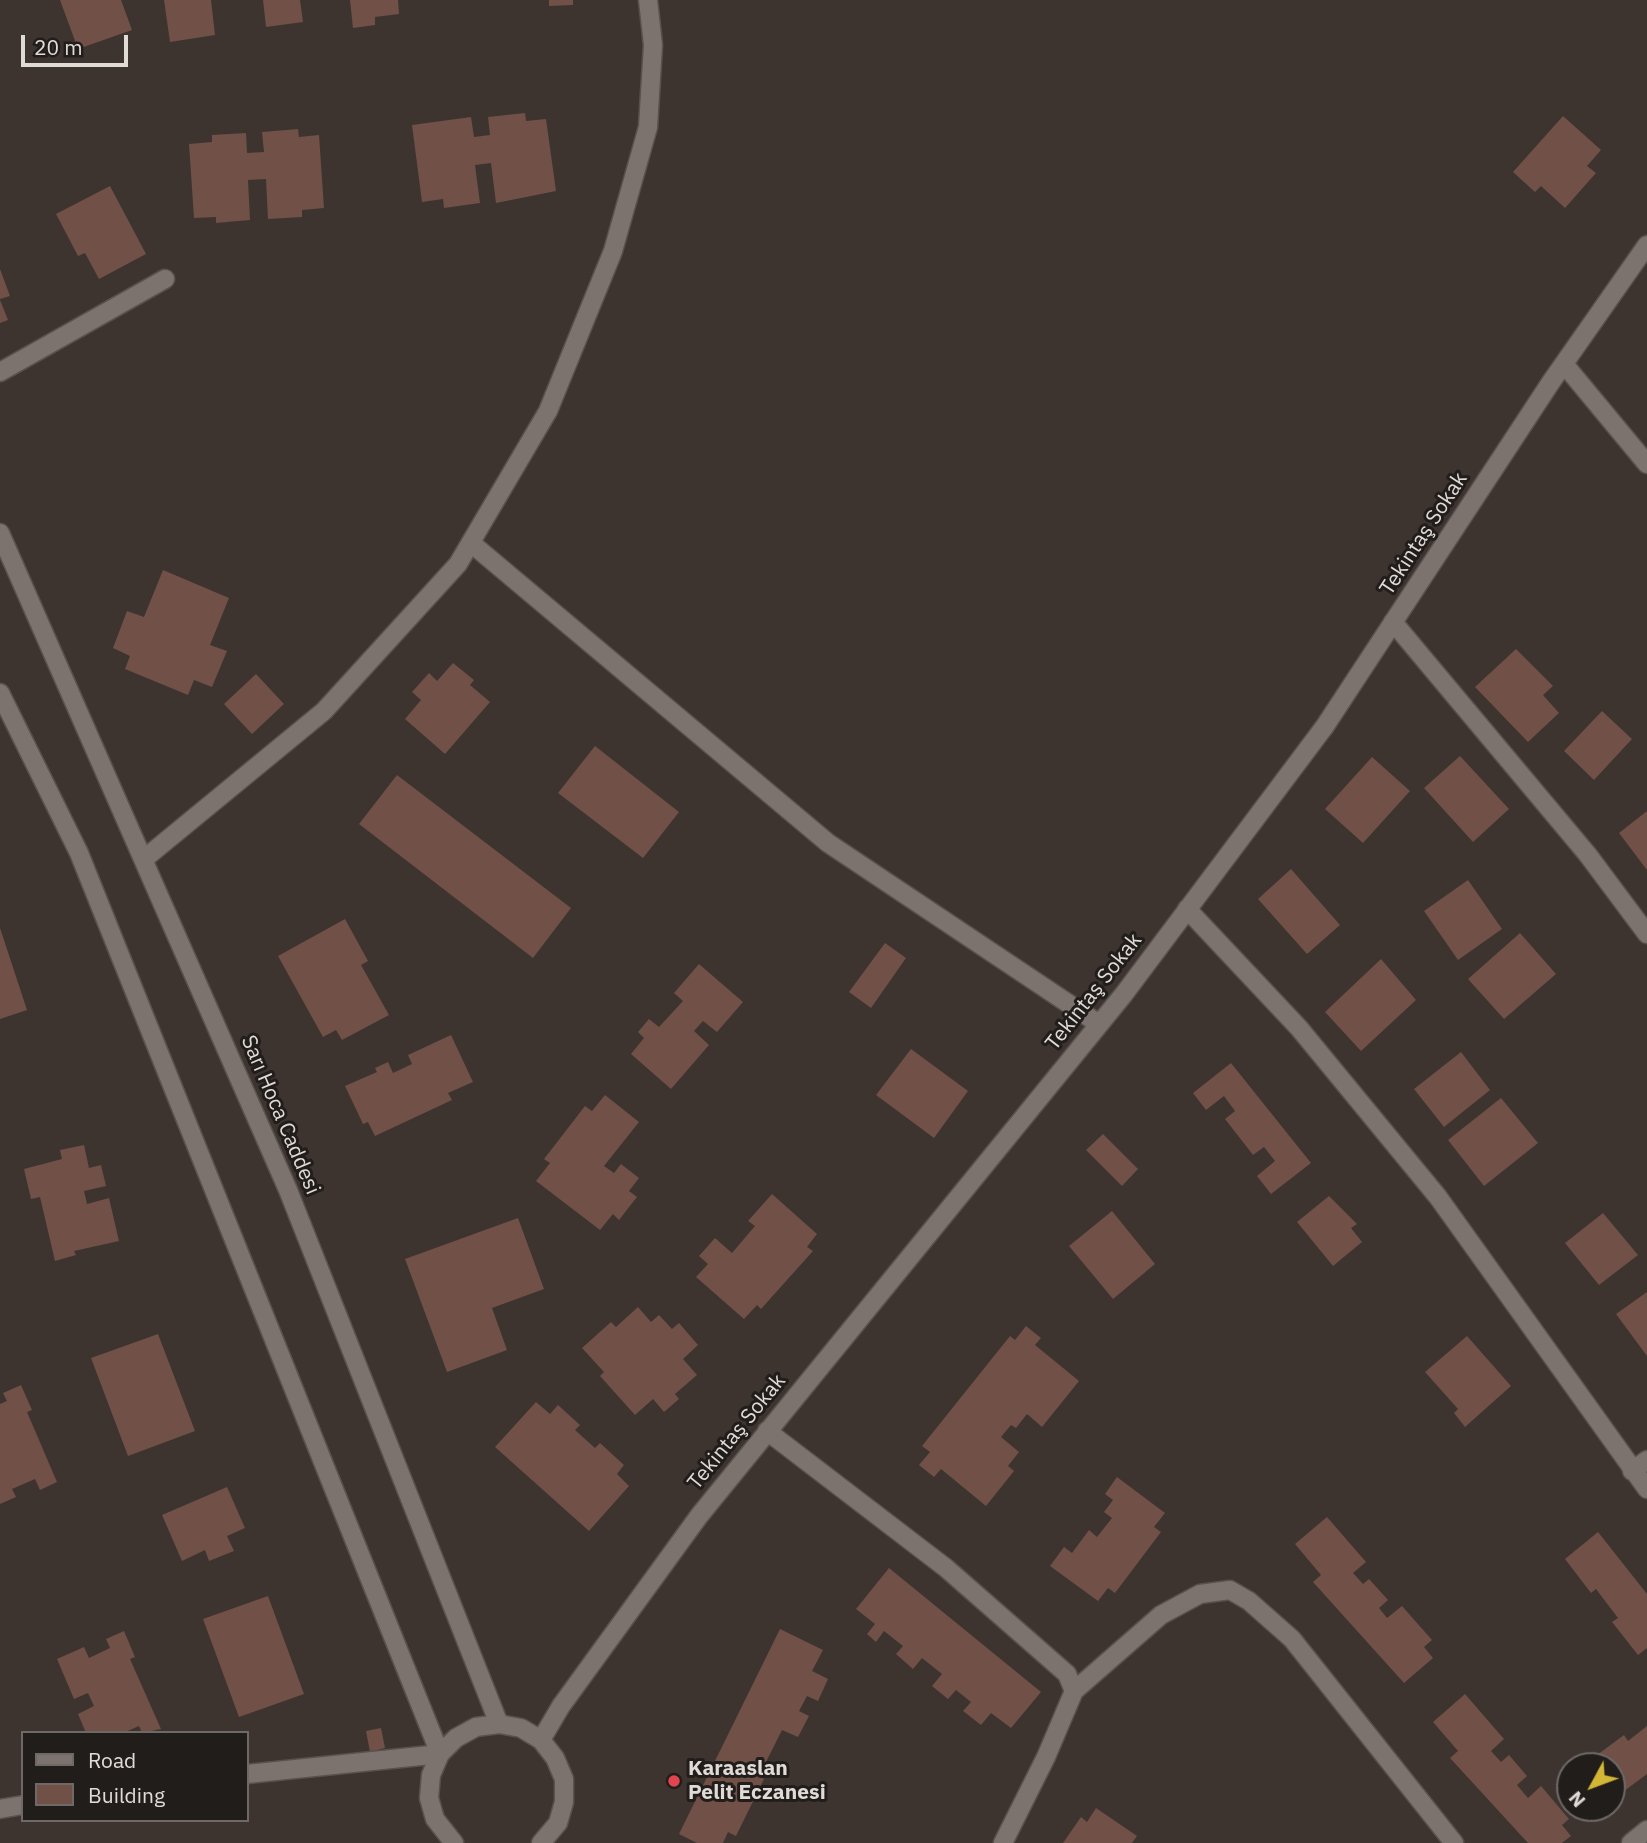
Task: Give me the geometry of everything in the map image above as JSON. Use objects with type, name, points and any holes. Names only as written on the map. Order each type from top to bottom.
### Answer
[{"type":"street","points":[[144,859],[324,711],[458,564],[471,543],[548,411],[613,251],[648,127],[653,45],[648,0]]},
{"type":"street","name":"Tekintaş Sokak","points":[[541,1740],[561,1706],[699,1516],[1099,1024],[1325,726],[1564,364],[1647,245]]},
{"type":"street","points":[[0,372],[165,279]]},
{"type":"street","points":[[1564,364],[1647,464]]},
{"type":"street","name":"Sarı Hoca Caddesi","points":[[0,533],[288,1190],[499,1724]]},
{"type":"street","points":[[471,543],[828,843],[1099,1024]]},
{"type":"street","points":[[1393,622],[1588,855],[1647,934]]},
{"type":"street","points":[[0,693],[5,713],[79,853],[440,1754]]},
{"type":"street","points":[[1187,909],[1299,1028],[1438,1196],[1647,1489]]},
{"type":"street","points":[[767,1431],[946,1568],[1068,1674],[1074,1691]]},
{"type":"street","points":[[1632,1471],[1647,1460]]},
{"type":"street","points":[[1003,1843],[1046,1758],[1074,1691],[1161,1615],[1200,1594],[1230,1590],[1249,1601],[1292,1639],[1454,1843]]},
{"type":"street","points":[[454,1843],[435,1819],[429,1798],[431,1775],[440,1754],[456,1738],[476,1727],[499,1724],[521,1728],[541,1740],[555,1758],[564,1779],[564,1802],[558,1823],[544,1842]]},
{"type":"street","points":[[248,1774],[440,1754]]},
{"type":"street","points":[[0,1809],[21,1805]]},
{"type":"street","points":[[1631,1843],[1647,1830]]},
{"type":"building","points":[[60,0],[121,0],[132,30],[78,49]]},
{"type":"building","points":[[164,0],[211,0],[215,35],[170,42]]},
{"type":"building","points":[[263,0],[300,0],[303,22],[266,27]]},
{"type":"building","points":[[350,0],[398,0],[399,14],[375,17],[375,25],[353,28]]},
{"type":"building","points":[[549,0],[573,0],[573,5],[549,6]]},
{"type":"building","points":[[525,113],[526,121],[546,119],[556,191],[496,203],[491,163],[475,165],[480,203],[444,208],[443,199],[422,202],[412,125],[471,117],[474,137],[490,135],[488,117]]},
{"type":"building","points":[[1563,116],[1601,150],[1587,166],[1596,173],[1565,208],[1541,186],[1535,192],[1513,172]]},
{"type":"building","points":[[298,129],[299,137],[319,135],[324,208],[302,210],[302,217],[268,219],[266,179],[248,180],[250,220],[216,223],[216,217],[194,218],[189,144],[212,142],[212,135],[246,133],[247,153],[264,152],[262,132]]},
{"type":"building","points":[[110,186],[146,254],[99,279],[85,253],[78,256],[56,214]]},
{"type":"building","points":[[0,269],[10,296],[0,299]]},
{"type":"building","points":[[0,300],[8,320],[0,323]]},
{"type":"building","points":[[163,570],[229,598],[210,645],[227,651],[212,687],[194,680],[188,695],[125,669],[130,656],[113,648],[127,611],[144,617]]},
{"type":"building","points":[[1516,649],[1553,686],[1543,695],[1559,713],[1528,742],[1475,687]]},
{"type":"building","points":[[453,663],[474,680],[470,685],[490,702],[445,754],[405,719],[421,700],[412,692],[429,673],[437,681]]},
{"type":"building","points":[[256,674],[284,704],[252,734],[224,704]]},
{"type":"building","points":[[1602,711],[1632,739],[1594,780],[1564,751]]},
{"type":"building","points":[[595,746],[679,812],[643,858],[558,793]]},
{"type":"building","points":[[1460,756],[1509,809],[1473,842],[1424,788]]},
{"type":"building","points":[[1372,757],[1410,791],[1363,843],[1325,809]]},
{"type":"building","points":[[397,775],[571,908],[533,958],[359,824]]},
{"type":"building","points":[[1647,811],[1647,870],[1619,833]]},
{"type":"building","points":[[1291,869],[1340,925],[1307,954],[1258,899]]},
{"type":"building","points":[[1468,880],[1502,929],[1458,960],[1424,911]]},
{"type":"building","points":[[345,919],[368,961],[361,965],[389,1015],[342,1040],[336,1030],[323,1037],[278,956]]},
{"type":"building","points":[[0,928],[27,1010],[0,1019]]},
{"type":"building","points":[[1520,933],[1556,974],[1504,1019],[1468,979]]},
{"type":"building","points":[[885,943],[906,958],[871,1008],[849,992]]},
{"type":"building","points":[[1381,959],[1416,1000],[1361,1051],[1325,1012]]},
{"type":"building","points":[[699,964],[743,1002],[717,1032],[703,1021],[694,1031],[709,1045],[671,1089],[631,1054],[644,1038],[638,1032],[649,1019],[659,1027],[683,1001],[674,993]]},
{"type":"building","points":[[451,1035],[473,1082],[448,1093],[452,1100],[375,1136],[368,1122],[363,1124],[345,1086],[377,1072],[375,1068],[388,1062],[393,1073],[412,1064],[408,1055]]},
{"type":"building","points":[[911,1049],[968,1091],[934,1138],[876,1095]]},
{"type":"building","points":[[1461,1052],[1490,1090],[1444,1127],[1414,1089]]},
{"type":"building","points":[[1231,1063],[1311,1163],[1271,1194],[1257,1176],[1275,1161],[1264,1147],[1253,1155],[1225,1119],[1235,1111],[1224,1096],[1206,1110],[1193,1093]]},
{"type":"building","points":[[605,1095],[639,1122],[604,1166],[614,1173],[621,1164],[639,1178],[629,1191],[637,1197],[619,1220],[613,1214],[600,1230],[536,1181],[550,1163],[544,1159],[585,1106],[592,1111]]},
{"type":"building","points":[[1501,1098],[1538,1143],[1484,1186],[1448,1140]]},
{"type":"building","points":[[1103,1134],[1138,1169],[1122,1186],[1086,1150]]},
{"type":"building","points":[[84,1145],[89,1168],[101,1165],[106,1186],[84,1191],[87,1204],[109,1198],[119,1241],[74,1251],[76,1255],[55,1261],[40,1197],[31,1199],[24,1169],[62,1159],[60,1150]]},
{"type":"building","points":[[772,1194],[817,1234],[807,1247],[813,1251],[761,1309],[757,1305],[744,1319],[696,1277],[708,1264],[699,1256],[715,1238],[732,1253],[755,1226],[748,1221]]},
{"type":"building","points":[[1329,1196],[1357,1224],[1351,1228],[1362,1242],[1333,1266],[1297,1222]]},
{"type":"building","points":[[1112,1211],[1155,1264],[1113,1299],[1069,1246]]},
{"type":"building","points":[[1603,1213],[1638,1255],[1599,1285],[1565,1243]]},
{"type":"building","points":[[518,1218],[544,1289],[492,1308],[507,1350],[447,1372],[405,1259]]},
{"type":"building","points":[[1647,1292],[1647,1356],[1616,1314]]},
{"type":"building","points":[[638,1307],[651,1322],[659,1315],[672,1329],[679,1323],[698,1345],[683,1359],[697,1375],[675,1394],[679,1399],[664,1412],[653,1399],[635,1415],[600,1376],[604,1372],[582,1348],[611,1322],[616,1327]]},
{"type":"building","points":[[1026,1326],[1041,1338],[1035,1345],[1079,1381],[1042,1427],[1027,1414],[1016,1428],[1011,1425],[1001,1437],[1019,1452],[1008,1466],[1014,1471],[986,1506],[941,1469],[934,1477],[919,1465],[930,1452],[922,1446],[1010,1336],[1015,1340]]},
{"type":"building","points":[[158,1334],[195,1431],[128,1456],[91,1358]]},
{"type":"building","points":[[1467,1336],[1511,1386],[1465,1427],[1454,1413],[1458,1409],[1425,1372]]},
{"type":"building","points":[[21,1385],[32,1410],[27,1412],[57,1482],[40,1490],[35,1479],[12,1489],[16,1497],[0,1504],[0,1404],[7,1401],[3,1393]]},
{"type":"building","points":[[536,1402],[550,1414],[558,1405],[580,1425],[575,1430],[595,1448],[600,1443],[624,1465],[617,1474],[629,1486],[589,1531],[495,1447]]},
{"type":"building","points":[[1117,1477],[1165,1513],[1154,1527],[1161,1532],[1115,1593],[1108,1588],[1098,1601],[1050,1566],[1064,1547],[1072,1553],[1089,1530],[1097,1537],[1112,1518],[1104,1512],[1113,1500],[1105,1494]]},
{"type":"building","points":[[227,1487],[245,1528],[227,1536],[234,1551],[209,1561],[205,1550],[182,1561],[162,1515]]},
{"type":"building","points":[[1327,1517],[1366,1562],[1353,1573],[1363,1584],[1369,1579],[1388,1600],[1379,1608],[1387,1618],[1402,1606],[1432,1640],[1424,1647],[1433,1658],[1404,1683],[1313,1582],[1321,1575],[1295,1544]]},
{"type":"building","points":[[1598,1532],[1647,1594],[1647,1648],[1638,1655],[1612,1622],[1618,1618],[1596,1589],[1591,1593],[1565,1559]]},
{"type":"building","points":[[889,1568],[1041,1692],[1011,1728],[991,1713],[981,1725],[963,1711],[971,1702],[956,1690],[948,1699],[932,1686],[942,1674],[922,1658],[913,1669],[896,1654],[903,1646],[884,1631],[876,1642],[867,1634],[875,1624],[856,1609]]},
{"type":"building","points":[[268,1596],[304,1694],[239,1717],[203,1619]]},
{"type":"building","points":[[780,1629],[823,1650],[812,1671],[828,1679],[818,1701],[807,1696],[799,1711],[809,1716],[798,1737],[782,1730],[759,1776],[764,1779],[736,1836],[728,1832],[723,1843],[697,1843],[679,1834]]},
{"type":"building","points":[[124,1631],[135,1657],[130,1659],[161,1729],[141,1731],[139,1726],[128,1731],[85,1731],[78,1714],[94,1706],[88,1693],[74,1699],[57,1659],[84,1647],[89,1658],[110,1648],[106,1639]]},
{"type":"building","points":[[1465,1694],[1504,1739],[1491,1751],[1501,1762],[1509,1755],[1527,1776],[1517,1785],[1528,1798],[1541,1786],[1556,1804],[1556,1822],[1566,1822],[1562,1825],[1571,1836],[1562,1843],[1528,1843],[1450,1758],[1458,1751],[1433,1722]]},
{"type":"building","points":[[1647,1726],[1647,1774],[1626,1790],[1626,1752],[1601,1752],[1624,1735],[1628,1741]]},
{"type":"building","points":[[381,1728],[385,1748],[370,1752],[366,1731]]},
{"type":"building","points":[[1096,1808],[1137,1836],[1132,1843],[1063,1843],[1081,1817],[1087,1822]]},
{"type":"place","name":"Karaaslan Pelit Eczanesi","points":[[674,1781]]}]
